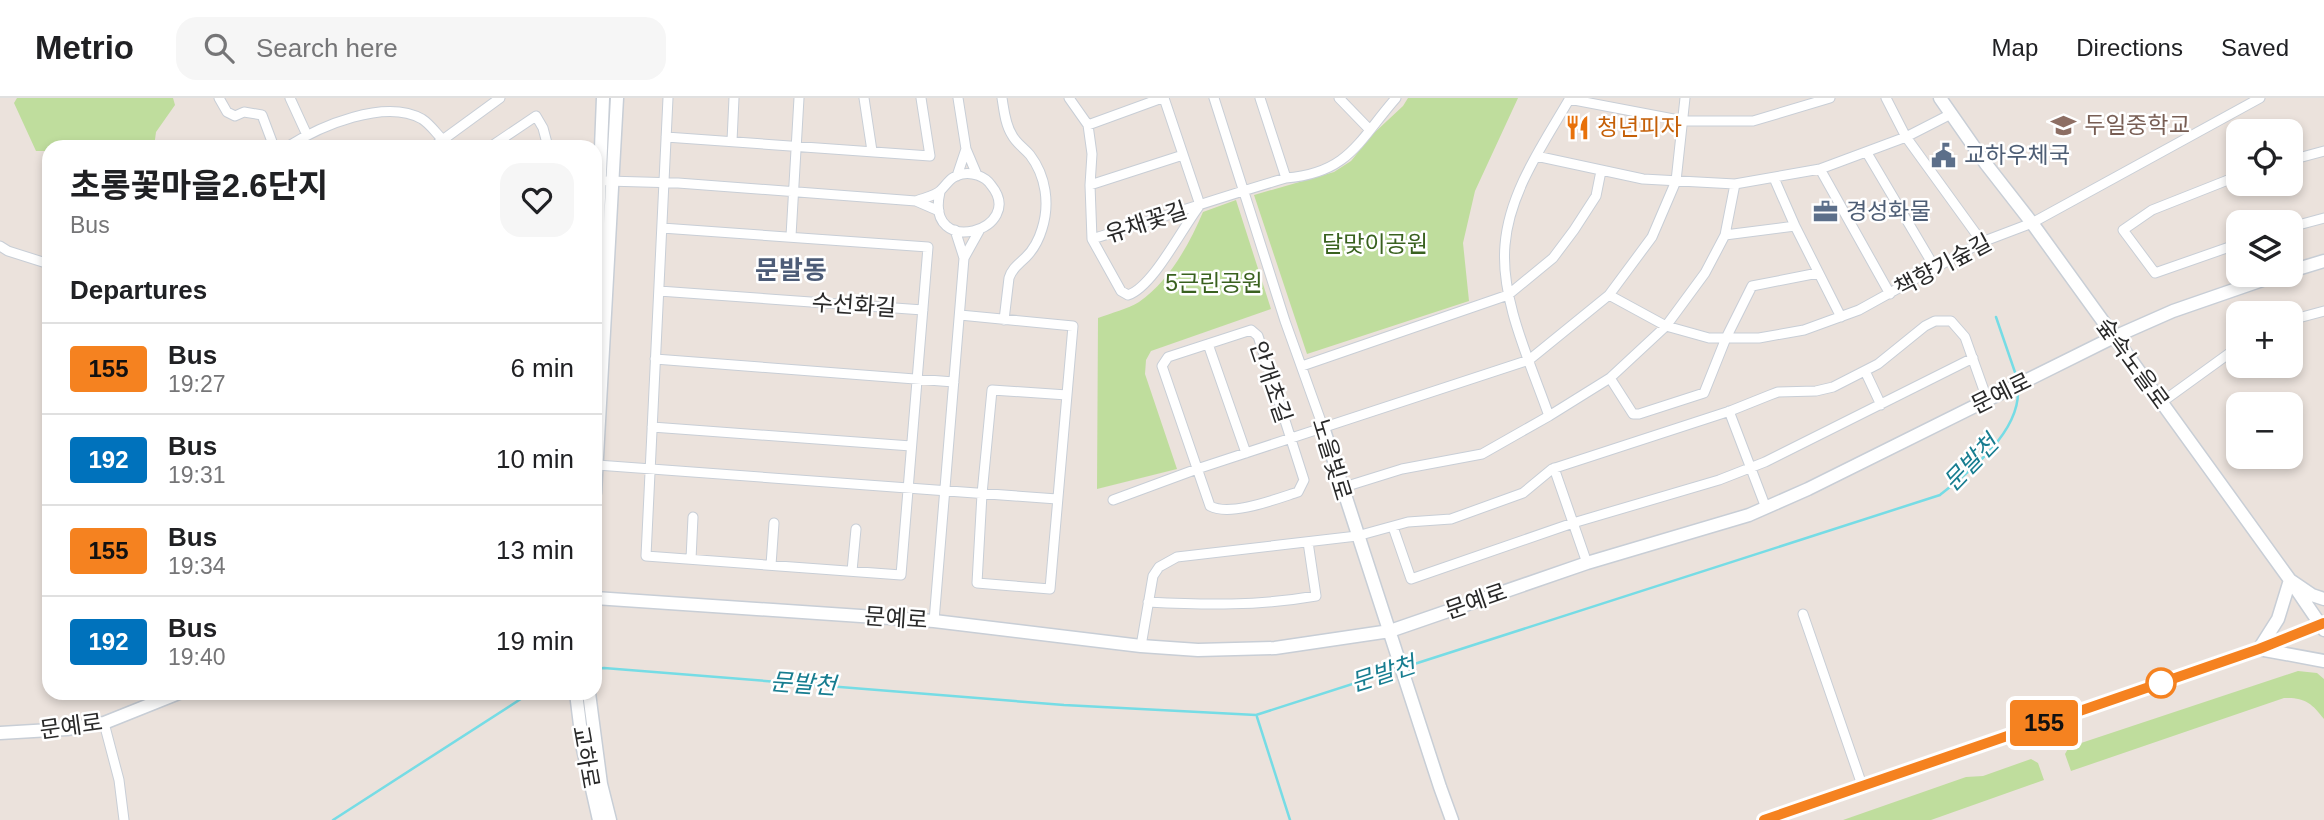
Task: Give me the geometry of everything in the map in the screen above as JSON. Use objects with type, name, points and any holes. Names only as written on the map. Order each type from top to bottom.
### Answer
[{"type":"street","points":[[219,98],[227,112],[235,116],[244,111],[262,115],[271,140]]},
{"type":"street","points":[[290,98],[307,135]]},
{"type":"street","points":[[299,140],[365,112],[405,112],[423,120],[442,139],[500,98]]},
{"type":"street","points":[[602,228],[603,98]]},
{"type":"street","points":[[603,180],[617,98]]},
{"type":"street","name":"수선화길","points":[[662,228],[928,247],[901,575],[646,556],[668,98]]},
{"type":"street","points":[[732,141],[734,98]]},
{"type":"street","points":[[791,236],[799,98]]},
{"type":"street","points":[[864,98],[872,151]]},
{"type":"street","points":[[666,137],[930,156],[921,98]]},
{"type":"street","points":[[971,98],[959,99],[966,149],[977,175]]},
{"type":"street","points":[[1002,98],[1011,134],[1033,159],[1040,172],[1046,203],[1038,239],[1009,278],[1004,320]]},
{"type":"street","name":"유채꽃길","points":[[1069,98],[1088,125],[1092,153],[1092,239],[1121,291],[1128,295],[1135,292],[1154,275],[1183,226],[1200,205]]},
{"type":"street","name":"유채꽃길","points":[[1088,125],[1163,98],[1200,205]]},
{"type":"street","name":"노을빛로","points":[[1214,98],[1242,191],[1452,820]]},
{"type":"street","points":[[1260,98],[1286,178]]},
{"type":"street","points":[[1339,98],[1369,129]]},
{"type":"street","name":"유채꽃길","points":[[1092,239],[1242,191],[1328,169],[1350,156],[1396,98]]},
{"type":"street","points":[[1290,439],[1529,360],[1609,295],[1652,237],[1676,181],[1685,98]]},
{"type":"street","points":[[1549,416],[1508,295],[1505,245],[1513,208],[1536,156],[1569,99],[1684,121],[1753,121],[1830,98]]},
{"type":"street","points":[[1886,98],[1906,137],[1982,242]]},
{"type":"street","name":"숲속노을로","points":[[1940,98],[2323,626]]},
{"type":"street","name":"책향기숲길","points":[[1609,295],[1666,326],[1709,338],[1759,338],[1804,330],[1859,310],[1982,242],[2032,223],[2260,98]]},
{"type":"street","points":[[1536,156],[1643,179],[1735,184],[1820,169],[1906,137],[1951,114]]},
{"type":"street","points":[[500,140],[536,116],[546,140]]},
{"type":"street","points":[[957,176],[966,149]]},
{"type":"street","points":[[2303,157],[2324,151]]},
{"type":"street","points":[[1867,153],[1935,268]]},
{"type":"street","points":[[1090,185],[1184,155]]},
{"type":"street","points":[[1820,169],[1889,293]]},
{"type":"street","points":[[1302,366],[1508,295],[1553,258],[1597,195],[1601,171]]},
{"type":"street","points":[[964,258],[979,231],[992,221],[998,203],[991,184],[977,175],[957,176],[946,183],[940,192],[939,211],[943,220],[955,230],[967,233],[979,231]]},
{"type":"street","points":[[1774,178],[1841,317]]},
{"type":"street","points":[[603,180],[916,201],[939,211]]},
{"type":"street","points":[[2226,181],[2152,210],[2123,230],[2155,273],[2226,248]]},
{"type":"street","points":[[1341,488],[1402,469],[1482,454],[1610,378],[1666,326],[1705,272],[1726,235],[1735,184]]},
{"type":"street","points":[[916,201],[940,192]]},
{"type":"street","points":[[2303,224],[2324,218]]},
{"type":"street","points":[[1726,235],[1795,226]]},
{"type":"street","points":[[934,621],[964,258],[955,230]]},
{"type":"street","points":[[0,246],[42,262]]},
{"type":"street","points":[[2303,267],[2324,261]]},
{"type":"street","points":[[1610,378],[1633,414],[1704,393],[1726,338],[1752,286],[1818,273]]},
{"type":"street","name":"문예로","points":[[602,598],[934,621],[1141,646],[1198,650],[1275,648],[1390,631],[1587,563],[1749,515],[1808,489],[2114,337],[2173,311],[2242,287]]},
{"type":"street","name":"수선화길","points":[[659,291],[923,310]]},
{"type":"street","points":[[2303,316],[2324,310]]},
{"type":"street","points":[[960,316],[1073,326],[1067,395],[1057,499],[1050,589],[977,583],[992,390],[1067,395]]},
{"type":"street","points":[[1141,646],[1153,576],[1159,567],[1177,557],[1357,536],[1408,522],[1451,519],[1516,496],[1554,468],[1729,411],[1778,392],[1824,390],[1878,364],[1916,331],[1935,321],[1951,321],[1961,330],[1987,399]]},
{"type":"street","name":"안개초길","points":[[1251,330],[1258,336],[1304,480],[1298,492],[1255,505],[1218,510],[1210,506],[1162,366],[1168,357],[1208,344],[1251,330]]},
{"type":"street","name":"안개초길","points":[[1208,344],[1245,453]]},
{"type":"street","points":[[2162,401],[2226,356]]},
{"type":"street","points":[[1393,527],[1411,579],[1573,523],[1751,468],[1973,358]]},
{"type":"street","points":[[655,359],[954,382]]},
{"type":"street","points":[[1865,371],[1881,405]]},
{"type":"street","points":[[1729,411],[1766,508]]},
{"type":"street","points":[[652,426],[911,446]]},
{"type":"street","name":"안개초길","points":[[1197,469],[1290,439]]},
{"type":"street","points":[[602,465],[1057,499]]},
{"type":"street","points":[[1554,468],[1587,563]]},
{"type":"street","points":[[1113,500],[1197,469]]},
{"type":"street","points":[[691,559],[693,517]]},
{"type":"street","points":[[771,565],[774,523]]},
{"type":"street","points":[[852,571],[856,529]]},
{"type":"street","points":[[1148,602],[1228,605],[1279,602],[1316,596],[1308,542]]},
{"type":"street","points":[[2259,649],[2278,619],[2290,580],[2312,595],[2324,599]]},
{"type":"street","points":[[1803,614],[1863,785]]},
{"type":"street","points":[[1764,820],[2323,626]]},
{"type":"street","points":[[2259,649],[2324,661]]},
{"type":"street","name":"문예로","points":[[0,733],[67,729],[104,723],[162,700]]},
{"type":"street","name":"교하로","points":[[577,700],[583,749],[599,820]]},
{"type":"street","name":"교하로","points":[[590,700],[601,784],[610,820]]},
{"type":"street","points":[[104,723],[119,780],[124,820]]},
{"type":"green space","points":[[17,98],[173,98],[175,105],[156,132],[155,140],[42,140],[42,151],[36,151],[14,103]]},
{"type":"green space","name":"달맞이공원","points":[[1408,98],[1518,98],[1475,191],[1463,243],[1469,301],[1307,354],[1254,195],[1334,172],[1351,161]]},
{"type":"green space","name":"5근린공원","points":[[1236,200],[1271,309],[1151,351],[1146,360],[1145,374],[1177,469],[1097,489],[1098,318],[1125,309],[1150,293],[1177,261],[1203,212]]},
{"type":"green space","points":[[2298,671],[2317,673],[2324,679],[2324,719],[2307,702],[2284,698],[2071,771],[2065,754],[2069,747]]},
{"type":"green space","points":[[2031,759],[2038,763],[2044,780],[1931,820],[1843,820],[1966,777],[1983,776]]},
{"type":"waterway","name":"문발천","points":[[1996,317],[2018,381]]},
{"type":"waterway","name":"문발천","points":[[1405,667],[1940,495],[1978,463],[2002,436],[2016,407],[2018,391]]},
{"type":"waterway","name":"문발천","points":[[602,668],[1064,705],[1256,715],[1399,669]]},
{"type":"waterway","name":"문발천","points":[[333,820],[519,700]]},
{"type":"waterway","points":[[1257,717],[1290,820]]},
{"type":"bus line","name":"155","points":[[1764,820],[2259,649],[2324,623]]},
{"type":"place","name":"두일중학교","points":[[2064,125]]},
{"type":"place","name":"청년피자","points":[[1577,127]]},
{"type":"place","name":"교하우체국","points":[[1944,155]]},
{"type":"place","name":"경성화물","points":[[1826,211]]},
{"type":"district","name":"문발동","points":[[791,270]]}]
